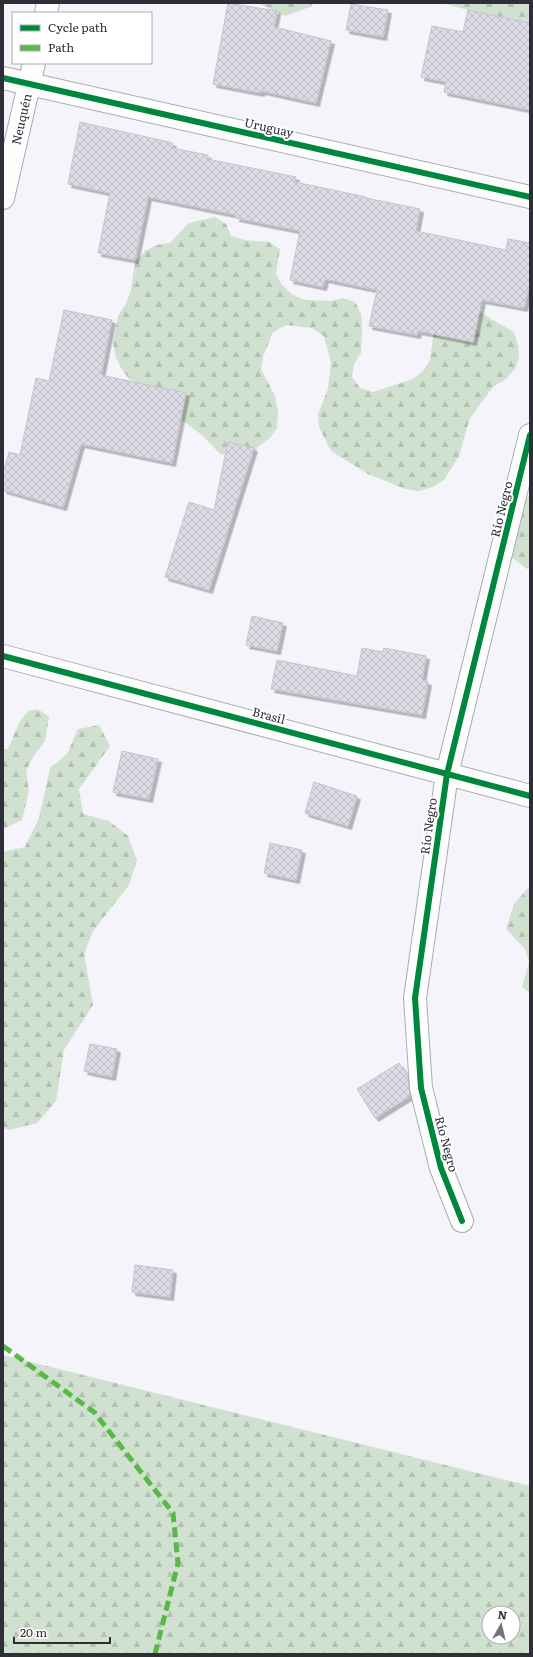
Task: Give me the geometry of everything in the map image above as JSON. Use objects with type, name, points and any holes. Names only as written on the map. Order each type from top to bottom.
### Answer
[{"type":"street","name":"Neuquén","points":[[3,198],[34,64]]},
{"type":"street","name":"Uruguay","points":[[3,78],[530,197]]},
{"type":"street","name":"Río Negro","points":[[462,1221],[440,1168],[421,1088],[415,998],[447,774],[530,435]]},
{"type":"street","name":"Brasil","points":[[3,656],[530,796]]},
{"type":"green space","points":[[258,3],[314,3],[310,7],[285,16]]},
{"type":"green space","points":[[442,3],[530,3],[530,52],[496,16]]},
{"type":"green space","points":[[215,217],[226,224],[231,236],[244,240],[269,242],[280,249],[276,274],[282,285],[293,295],[305,300],[330,301],[343,298],[355,302],[361,314],[361,353],[354,364],[352,377],[360,388],[373,392],[413,379],[423,371],[430,360],[435,321],[469,303],[491,319],[514,332],[518,345],[519,357],[515,369],[506,379],[493,387],[470,418],[459,456],[444,480],[433,487],[419,491],[405,489],[368,474],[331,451],[319,427],[318,414],[328,389],[331,363],[324,336],[312,328],[286,325],[273,332],[263,357],[261,369],[275,396],[278,411],[277,428],[270,438],[259,446],[250,457],[237,460],[219,453],[202,435],[180,419],[166,395],[129,379],[121,368],[115,355],[113,342],[118,316],[126,304],[131,290],[135,262],[145,251],[157,245],[170,243],[189,223]]},
{"type":"green space","points":[[530,496],[530,568],[527,569],[507,554],[518,504]]},
{"type":"green space","points":[[38,709],[49,717],[45,741],[33,757],[26,771],[29,791],[22,820],[3,829],[3,749],[8,749],[19,723],[28,711]]},
{"type":"green space","points":[[99,725],[110,746],[79,789],[83,814],[109,821],[128,836],[137,860],[129,885],[93,931],[84,954],[93,1005],[64,1050],[56,1101],[37,1123],[9,1130],[3,1128],[3,852],[25,847],[39,818],[50,768],[67,754],[78,729]]},
{"type":"green space","points":[[530,886],[530,993],[522,987],[529,962],[525,949],[506,929],[514,904]]},
{"type":"green space","points":[[3,1355],[530,1486],[530,1654],[3,1654]]},
{"type":"building","points":[[228,3],[277,11],[274,27],[331,41],[316,103],[262,91],[261,93],[213,84]]},
{"type":"building","points":[[351,4],[388,10],[383,37],[346,30]]},
{"type":"building","points":[[468,10],[530,23],[530,110],[444,92],[446,82],[421,77],[432,26],[463,32]]},
{"type":"building","points":[[80,122],[173,143],[172,148],[208,155],[207,159],[296,177],[295,182],[420,209],[416,231],[506,250],[508,239],[530,243],[530,282],[524,308],[482,300],[473,342],[418,331],[417,335],[369,326],[377,290],[325,279],[323,287],[290,280],[300,231],[236,218],[236,215],[148,197],[135,260],[98,253],[110,193],[68,184]]},
{"type":"building","points":[[64,310],[112,320],[101,375],[186,393],[172,463],[81,444],[63,507],[3,490],[3,473],[9,452],[20,455],[36,378],[49,381]]},
{"type":"building","points":[[228,442],[254,448],[209,590],[165,577],[189,502],[214,510]]},
{"type":"building","points":[[252,616],[283,623],[277,651],[246,645]]},
{"type":"building","points":[[362,648],[383,652],[384,648],[426,656],[422,680],[428,682],[422,715],[271,689],[277,660],[357,676]]},
{"type":"building","points":[[122,751],[158,759],[149,799],[113,792]]},
{"type":"building","points":[[314,782],[357,796],[348,826],[305,813]]},
{"type":"building","points":[[270,843],[302,850],[296,880],[264,873]]},
{"type":"building","points":[[90,1044],[117,1049],[112,1077],[84,1071]]},
{"type":"building","points":[[399,1063],[408,1076],[410,1096],[375,1118],[357,1089]]},
{"type":"building","points":[[135,1265],[173,1270],[170,1297],[132,1292]]},
{"type":"marked path","points":[[3,1346],[94,1412],[173,1513],[178,1563],[155,1654]]},
{"type":"cycle path","points":[[3,78],[530,197]]},
{"type":"cycle path","points":[[462,1221],[441,1168],[421,1088],[415,998],[447,774],[530,435]]},
{"type":"cycle path","points":[[3,656],[530,796]]}]
